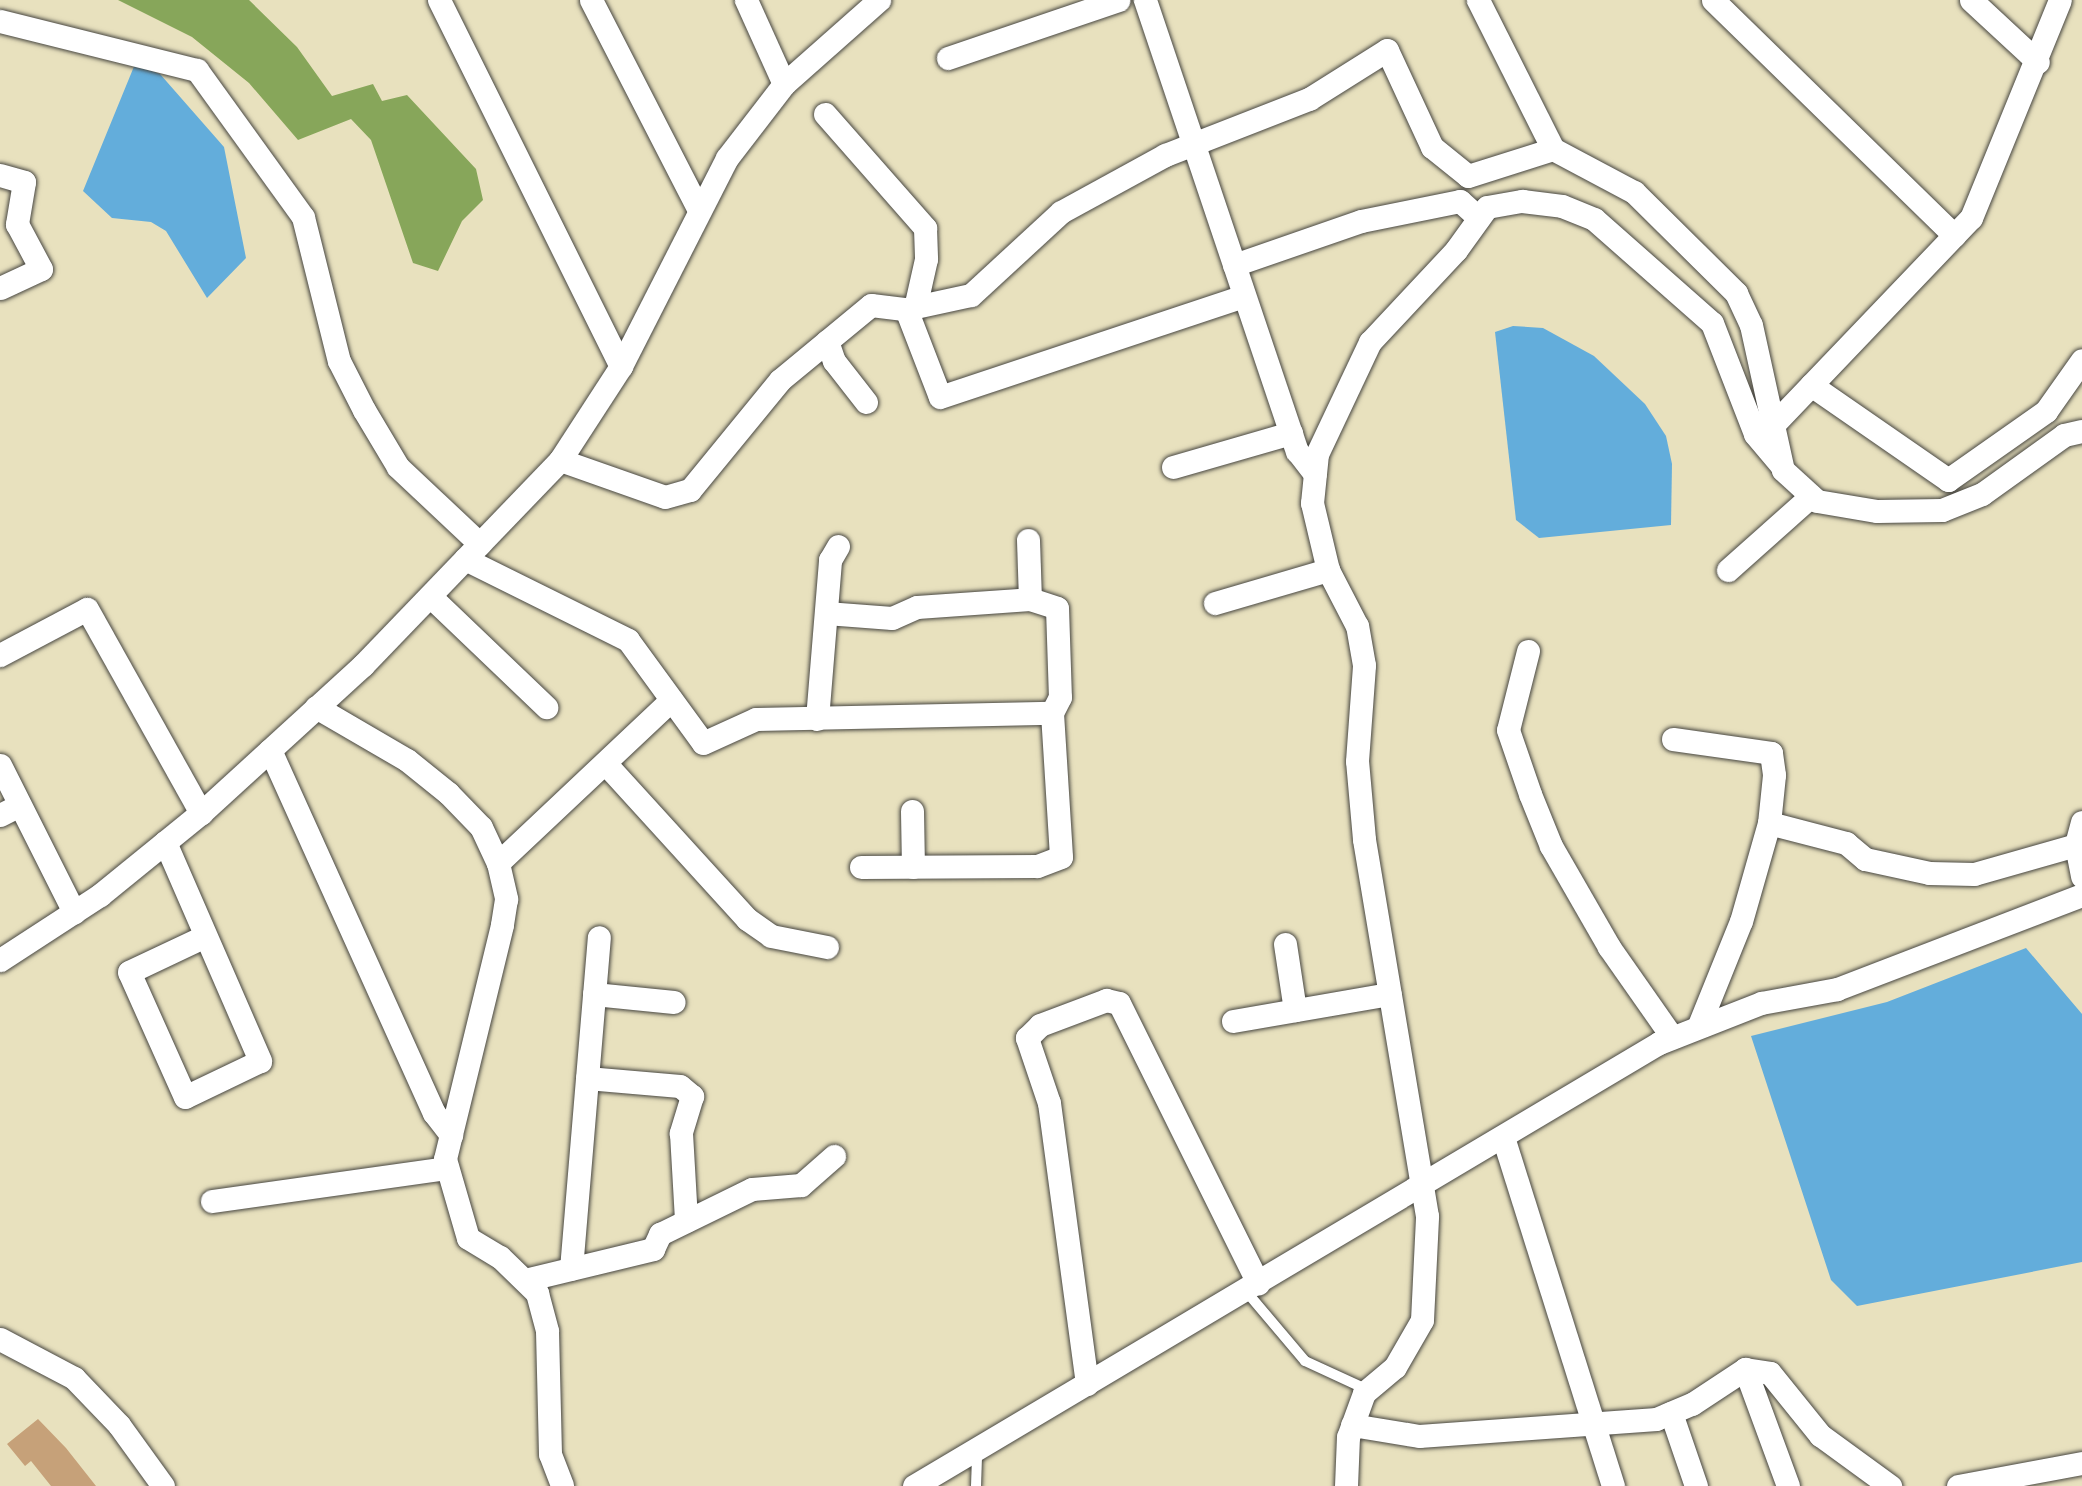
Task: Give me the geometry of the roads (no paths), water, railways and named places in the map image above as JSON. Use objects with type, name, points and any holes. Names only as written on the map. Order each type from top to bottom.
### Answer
[{"type":"street","points":[[439,0],[621,366]]},
{"type":"street","points":[[591,0],[699,210]]},
{"type":"street","points":[[746,0],[784,85]]},
{"type":"street","points":[[0,960],[74,912],[201,813],[316,707],[430,596],[560,460],[621,366],[727,158],[784,85],[879,0]]},
{"type":"street","points":[[948,58],[1118,0]]},
{"type":"street","points":[[1145,0],[1291,433],[1315,474]]},
{"type":"street","points":[[1478,0],[1553,149],[1634,192],[1737,293],[1751,325],[1770,428],[1781,465]]},
{"type":"street","points":[[1713,0],[1954,235]]},
{"type":"street","points":[[1971,0],[2038,62]]},
{"type":"street","points":[[1770,428],[1954,235],[1976,207],[2038,62],[2060,0]]},
{"type":"street","points":[[0,21],[197,70],[303,217],[339,361],[398,467],[473,552],[628,640],[703,743],[756,719],[1052,712]]},
{"type":"street","points":[[560,460],[665,497],[690,489],[780,380],[872,305],[911,309],[971,295],[1061,212],[1192,144],[1309,99],[1387,50],[1432,147],[1468,176],[1553,149]]},
{"type":"street","points":[[825,114],[925,229],[926,259],[911,309],[940,397],[1244,296]]},
{"type":"street","points":[[0,175],[24,182],[17,224],[41,269],[0,288]]},
{"type":"street","points":[[1234,265],[1361,221],[1460,201],[1479,218]]},
{"type":"street","points":[[1346,1486],[1352,1425],[1368,1390],[1395,1367],[1422,1320],[1423,1184],[1391,995],[1357,761],[1364,665],[1357,626],[1328,570],[1312,503],[1317,454],[1370,342],[1487,207],[1522,201],[1562,206],[1594,219],[1657,268],[1712,323],[1755,434],[1811,496],[1877,511],[1942,510],[1982,494],[2064,435],[2082,431]]},
{"type":"street","points":[[827,341],[834,361],[866,402]]},
{"type":"street","points":[[1811,385],[1948,480],[2046,411],[2082,360]]},
{"type":"street","points":[[1173,467],[1291,433]]},
{"type":"street","points":[[1728,570],[1811,496]]},
{"type":"street","points":[[1028,540],[1030,599]]},
{"type":"street","points":[[817,719],[830,560],[838,546]]},
{"type":"street","points":[[1215,603],[1328,570]]},
{"type":"street","points":[[430,596],[546,707]]},
{"type":"street","points":[[826,613],[892,618],[917,607],[1030,599],[1057,608],[1060,698],[1052,712],[1061,858],[1037,866],[861,867]]},
{"type":"street","points":[[0,655],[87,609],[201,813]]},
{"type":"street","points":[[1528,651],[1508,730],[1530,794],[1551,846],[1609,947],[1672,1037]]},
{"type":"street","points":[[498,863],[671,700]]},
{"type":"street","points":[[316,707],[407,760],[448,793],[481,827],[498,863],[506,899],[502,925],[451,1135],[447,1168],[468,1238],[525,1280],[537,1293],[547,1331],[550,1454],[562,1486]]},
{"type":"street","points":[[1673,739],[1771,753],[1769,823],[1741,922],[1699,1025]]},
{"type":"street","points":[[270,750],[434,1113],[451,1135]]},
{"type":"street","points":[[604,763],[747,919],[771,936],[827,947]]},
{"type":"street","points":[[0,765],[10,810],[74,912]]},
{"type":"street","points":[[912,811],[914,867]]},
{"type":"street","points":[[2082,822],[2076,845],[2082,876]]},
{"type":"street","points":[[1769,823],[1846,842],[1865,859],[1929,873],[1974,874],[2076,845]]},
{"type":"street","points":[[165,842],[260,1061],[185,1097],[129,972],[205,936]]},
{"type":"street","points":[[914,1486],[1672,1037],[1761,1003],[1837,989],[2082,895]]},
{"type":"street","points":[[571,1269],[599,937]]},
{"type":"street","points":[[1285,944],[1295,1010]]},
{"type":"street","points":[[594,994],[674,1002]]},
{"type":"street","points":[[1233,1021],[1391,995]]},
{"type":"street","points":[[1087,1384],[1049,1103],[1027,1038],[1040,1025],[1106,1000],[1119,1003],[1252,1286]]},
{"type":"street","points":[[587,1078],[680,1086],[692,1096],[681,1133],[686,1221]]},
{"type":"street","points":[[1503,1137],[1613,1486]]},
{"type":"street","points":[[525,1280],[653,1250],[660,1234],[752,1189],[801,1185],[834,1156]]},
{"type":"street","points":[[212,1201],[387,1181],[447,1168]]},
{"type":"street","points":[[0,1339],[74,1378],[119,1424],[163,1486]]},
{"type":"street","points":[[1352,1425],[1419,1436],[1594,1424],[1671,1413],[1745,1369],[1770,1373],[1820,1435],[1890,1486]]},
{"type":"street","points":[[1745,1369],[1788,1486]]},
{"type":"street","points":[[1671,1413],[1696,1486]]},
{"type":"street","points":[[1958,1486],[2082,1462]]},
{"type":"lane","points":[[1252,1286],[1305,1361],[1368,1390]]},
{"type":"lane","points":[[976,1486],[978,1449]]},
{"type":"water","points":[[135,64],[160,74],[224,147],[246,258],[207,298],[166,231],[151,222],[112,218],[83,191]]},
{"type":"water","points":[[1513,326],[1543,328],[1594,356],[1645,404],[1666,436],[1672,464],[1671,525],[1539,538],[1516,520],[1495,332]]},
{"type":"water","points":[[2026,948],[2082,1014],[2082,1262],[1857,1306],[1831,1280],[1751,1036],[1887,1002]]}]
